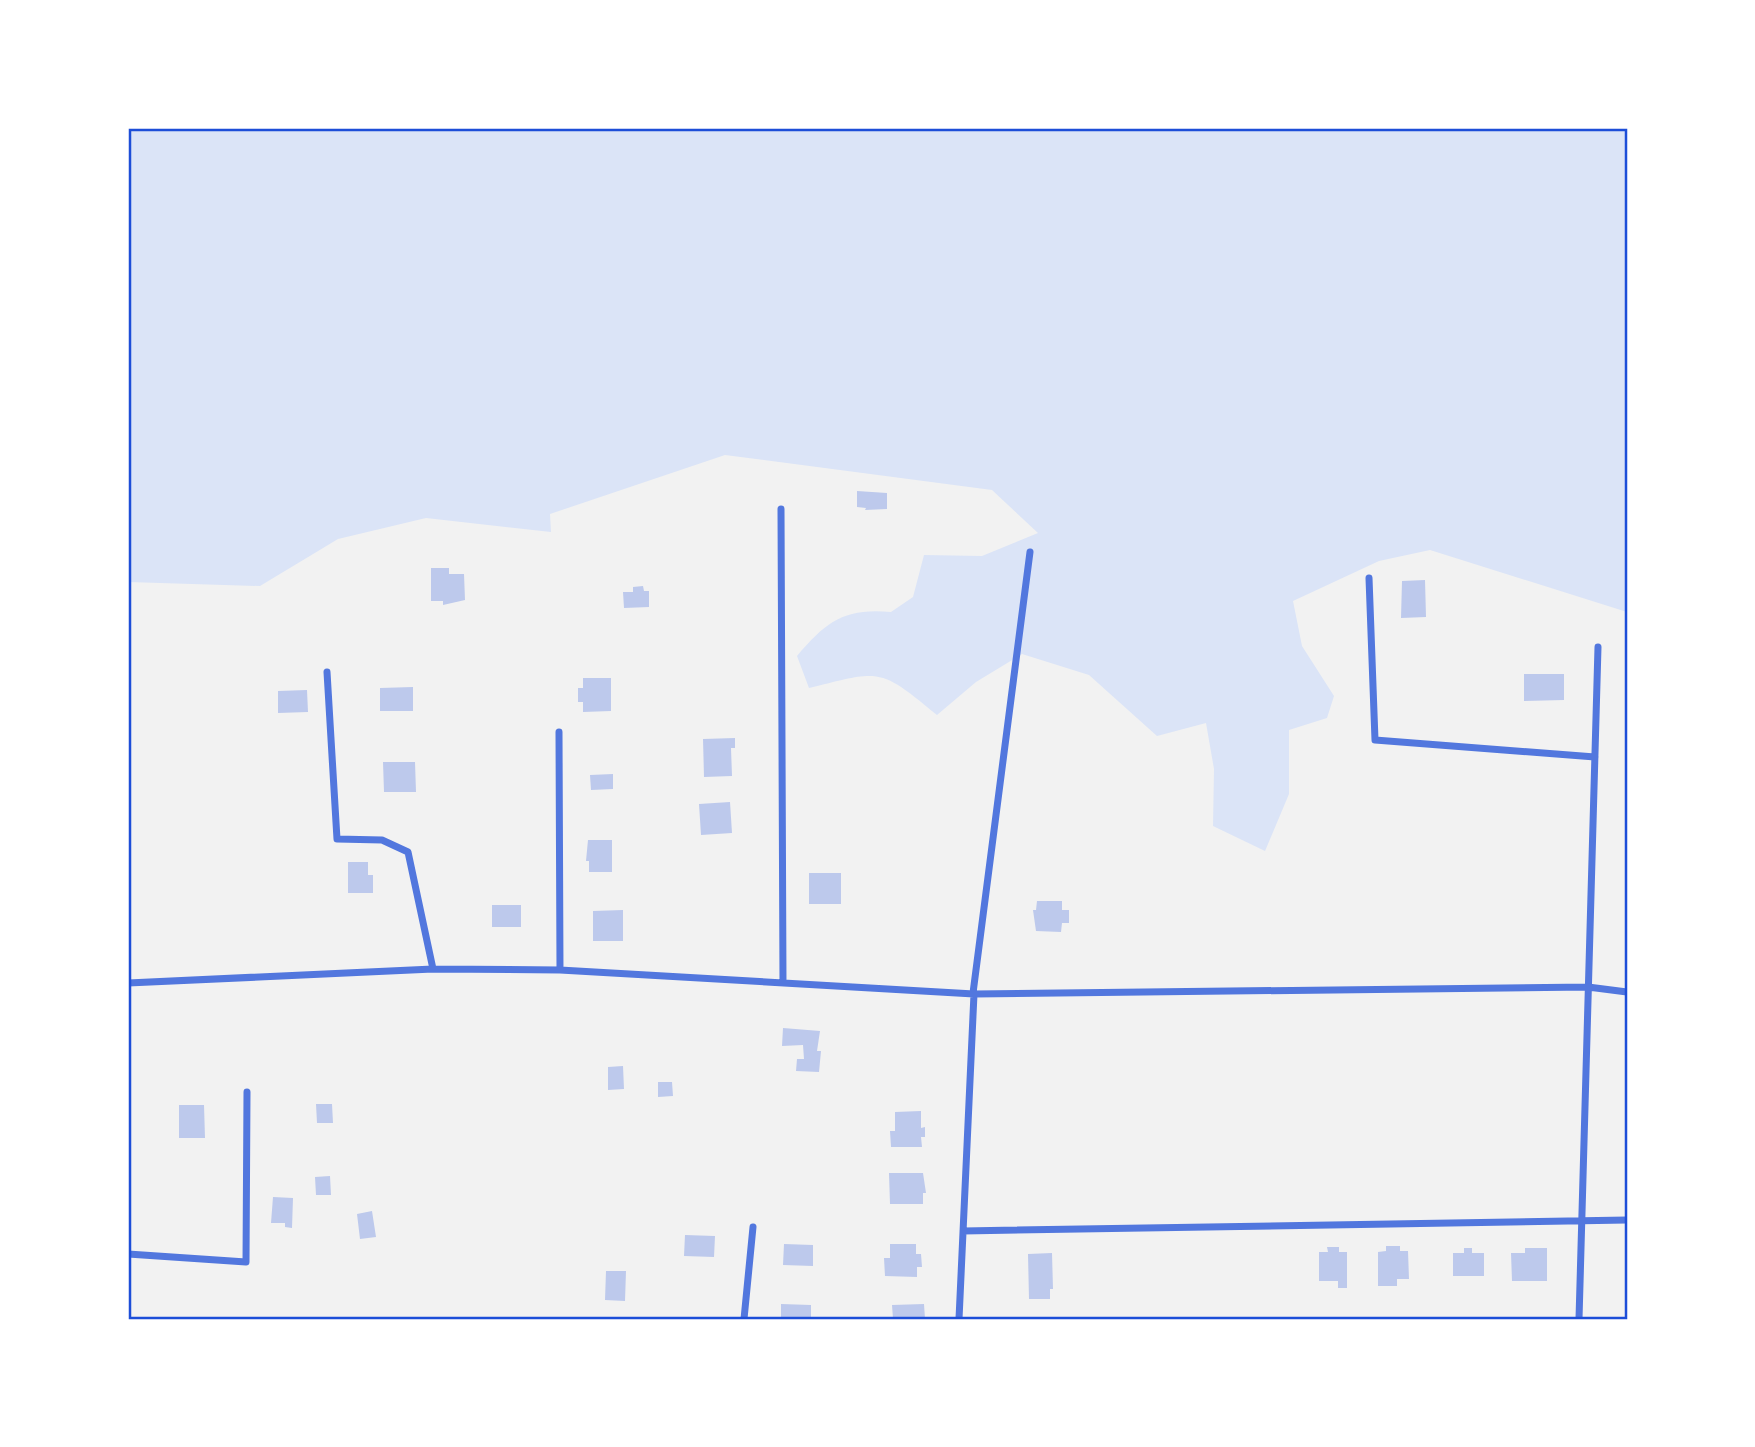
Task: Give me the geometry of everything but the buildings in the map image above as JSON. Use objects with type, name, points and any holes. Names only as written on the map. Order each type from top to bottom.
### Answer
[{"type":"street","points":[[781,509],[783,982]]},
{"type":"street","points":[[959,1319],[973,993],[1030,552]]},
{"type":"street","points":[[1369,578],[1375,740],[1595,757]]},
{"type":"street","points":[[1579,1319],[1598,647]]},
{"type":"street","points":[[327,672],[337,838],[382,840],[408,852],[433,969]]},
{"type":"street","points":[[559,732],[560,970]]},
{"type":"street","points":[[128,983],[433,969],[560,970],[973,993],[1588,987],[1627,992]]},
{"type":"street","points":[[128,1254],[246,1262],[247,1093]]},
{"type":"street","points":[[963,1231],[1627,1220]]},
{"type":"street","points":[[744,1319],[753,1227]]},
{"type":"shaded area","points":[[128,128],[1627,128],[1627,612],[1430,550],[1379,561],[1293,601],[1302,646],[1334,696],[1327,718],[1289,730],[1289,794],[1265,851],[1213,826],[1214,769],[1206,723],[1157,736],[1089,675],[1022,654],[976,682],[937,715],[903,688],[878,677],[851,678],[809,688],[797,656],[818,634],[838,619],[861,612],[891,612],[913,597],[924,555],[982,556],[1038,533],[992,490],[725,455],[550,514],[551,532],[426,518],[338,539],[260,586],[128,582]]}]
